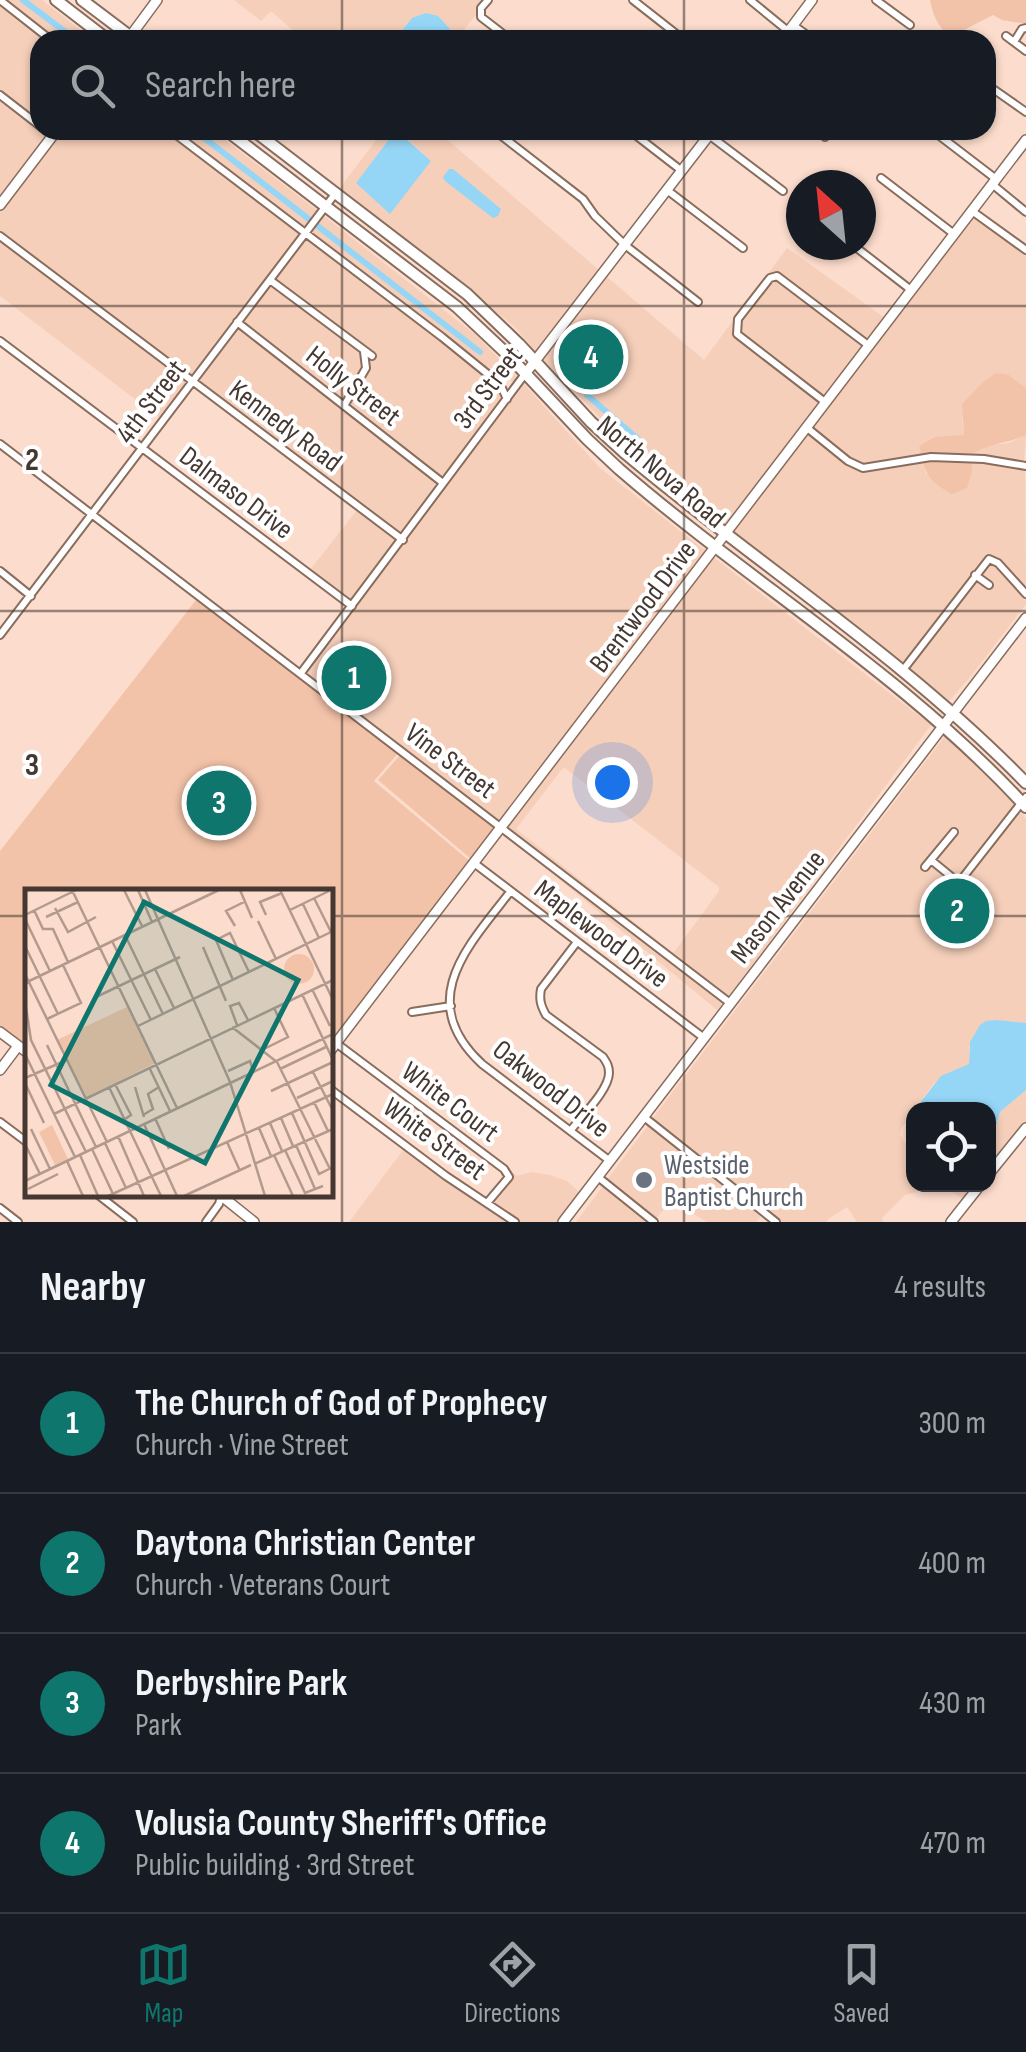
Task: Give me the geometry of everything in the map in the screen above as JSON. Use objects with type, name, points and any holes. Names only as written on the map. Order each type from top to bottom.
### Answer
[{"type":"main road","points":[[56,0],[95,30]]},
{"type":"main road","points":[[82,0],[119,30]]},
{"type":"main road","name":"North Nova Road","points":[[238,140],[324,209],[449,300],[619,469],[942,725],[1025,802]]},
{"type":"main road","name":"North Nova Road","points":[[265,140],[467,294],[616,445],[952,712],[1026,783]]},
{"type":"main road","points":[[788,602],[820,607]]},
{"type":"street","points":[[0,0],[38,30]]},
{"type":"street","points":[[136,30],[157,0]]},
{"type":"street","points":[[488,0],[481,8],[481,17],[498,30]]},
{"type":"street","points":[[750,0],[786,30]]},
{"type":"street","points":[[790,30],[812,0]]},
{"type":"street","points":[[876,0],[910,25]]},
{"type":"street","points":[[638,2],[672,30]]},
{"type":"street","points":[[1014,42],[1026,28]]},
{"type":"street","points":[[1006,36],[1026,51]]},
{"type":"street","points":[[996,91],[1026,112]]},
{"type":"street","points":[[0,95],[30,118]]},
{"type":"street","points":[[0,205],[42,140]]},
{"type":"street","points":[[183,140],[424,323],[500,384],[507,399]]},
{"type":"street","points":[[507,140],[582,199],[625,246],[698,302]]},
{"type":"street","points":[[642,140],[682,171]]},
{"type":"street","name":"3rd Street","points":[[301,673],[706,140]]},
{"type":"street","points":[[720,140],[782,191]]},
{"type":"street","points":[[944,140],[1026,212]]},
{"type":"street","name":"Brentwood Drive","points":[[333,1047],[1026,140]]},
{"type":"street","points":[[881,178],[955,235]]},
{"type":"street","points":[[667,190],[742,248]]},
{"type":"street","name":"4th Street","points":[[0,635],[335,193]]},
{"type":"street","points":[[972,211],[1026,250]]},
{"type":"street","name":"Kennedy Road","points":[[0,236],[402,540]]},
{"type":"street","points":[[872,260],[911,290]]},
{"type":"street","points":[[824,402],[737,334],[738,319],[770,278],[777,276],[868,345]]},
{"type":"street","points":[[270,280],[372,356]]},
{"type":"street","name":"Holly Street","points":[[237,322],[444,483]]},
{"type":"street","name":"Dalmaso Drive","points":[[0,341],[352,606]]},
{"type":"street","points":[[344,406],[366,368],[364,350]]},
{"type":"street","points":[[500,384],[518,384]]},
{"type":"street","points":[[806,427],[848,461],[863,468],[931,457],[1026,466]]},
{"type":"street","name":"Vine Street","points":[[0,444],[730,1003]]},
{"type":"street","points":[[902,671],[989,558],[1026,594]]},
{"type":"street","points":[[0,571],[31,596]]},
{"type":"street","points":[[975,575],[989,585]]},
{"type":"street","name":"Mason Avenue","points":[[563,1222],[1026,618]]},
{"type":"street","points":[[932,917],[1025,802]]},
{"type":"street","points":[[925,868],[954,832]]},
{"type":"street","points":[[931,860],[953,878]]},
{"type":"street","name":"Maplewood Drive","points":[[473,862],[704,1038]]},
{"type":"street","points":[[412,1012],[450,1006],[453,977],[466,948],[510,892]]},
{"type":"street","points":[[571,1130],[610,1076],[603,1057],[546,1015],[539,998],[541,989],[577,942]]},
{"type":"street","name":"Oakwood Drive","points":[[450,1006],[458,1032],[472,1054],[610,1161]]},
{"type":"street","points":[[0,1032],[23,1049],[0,1070]]},
{"type":"street","name":"White Court","points":[[333,1047],[504,1169],[509,1178],[487,1203]]},
{"type":"street","name":"White Street","points":[[332,1091],[515,1222]]},
{"type":"street","points":[[644,1116],[776,1222]]},
{"type":"street","points":[[0,1122],[25,1140]]},
{"type":"street","points":[[996,1164],[1026,1128]]},
{"type":"street","points":[[598,1177],[654,1222]]},
{"type":"street","points":[[951,1222],[974,1192]]},
{"type":"street","points":[[101,1197],[134,1222]]},
{"type":"street","points":[[206,1222],[220,1197]]},
{"type":"street","points":[[223,1197],[254,1222]]},
{"type":"street","points":[[0,1208],[18,1222]]},
{"type":"shaded area","points":[[5,0],[42,0],[81,30],[43,30]]},
{"type":"shaded area","points":[[234,0],[483,0],[464,30],[448,30],[412,18],[402,30],[293,30],[271,11],[261,21]]},
{"type":"shaded area","points":[[930,0],[1026,0],[1026,24],[993,15],[964,30],[943,30]]},
{"type":"shaded area","points":[[0,4],[33,30],[30,30],[30,114],[0,91]]},
{"type":"shaded area","points":[[0,99],[30,123],[30,140],[44,140],[0,199]]},
{"type":"shaded area","points":[[53,140],[178,140],[301,234],[192,378],[0,232],[0,211]]},
{"type":"shaded area","points":[[189,140],[225,140],[318,211],[304,229]]},
{"type":"shaded area","points":[[376,140],[388,140],[356,183],[431,161],[408,140],[448,140],[600,271],[537,353],[515,327],[339,189]]},
{"type":"shaded area","points":[[323,215],[477,336],[518,378],[516,381],[500,380],[310,233]]},
{"type":"shaded area","points":[[973,215],[1026,254],[1026,388],[1009,375],[962,418],[964,435],[919,446],[921,455],[863,464],[850,458],[811,426]]},
{"type":"shaded area","points":[[306,238],[499,387],[503,398],[443,478],[241,322],[270,285],[373,361],[376,355],[274,279]]},
{"type":"shaded area","points":[[0,241],[188,383],[161,419],[0,296]]},
{"type":"shaded area","points":[[786,249],[786,260],[804,260],[885,318],[867,341],[778,274],[767,276],[756,290]]},
{"type":"shaded area","points":[[606,276],[704,360],[734,319],[735,337],[820,402],[726,526],[639,457],[541,358]]},
{"type":"shaded area","points":[[776,280],[863,346],[824,397],[740,332],[741,321]]},
{"type":"shaded area","points":[[238,327],[439,483],[402,535],[198,382]]},
{"type":"shaded area","points":[[996,373],[1009,375],[1026,388],[1026,435],[972,455],[921,455],[919,446],[935,437],[964,435],[962,404]]},
{"type":"shaded area","points":[[523,383],[600,468],[707,552],[500,821],[306,672]]},
{"type":"shaded area","points":[[807,431],[847,464],[862,471],[923,462],[926,474],[972,472],[972,462],[1025,469],[1026,590],[1000,561],[987,554],[903,663],[732,530]]},
{"type":"shaded area","points":[[1026,435],[1024,462],[972,455],[984,446],[1009,443]]},
{"type":"shaded area","points":[[923,462],[972,462],[967,488],[952,494],[937,485]]},
{"type":"shaded area","points":[[357,510],[398,540],[351,602],[310,570]]},
{"type":"shaded area","points":[[712,556],[931,725],[728,997],[505,826]],"holes":[[[565,768],[719,887],[672,952],[516,829]]]},
{"type":"shaded area","points":[[990,563],[1008,577],[1026,598],[1026,604],[949,701],[909,668],[976,580],[990,589],[993,584],[980,575]]},
{"type":"shaded area","points":[[200,595],[401,750],[374,781],[472,863],[332,1048],[332,889],[25,889],[25,1051],[0,1032],[0,851]]},
{"type":"shaded area","points":[[945,736],[1015,805],[928,918],[933,921],[1019,811],[1026,819],[1026,1023],[997,1020],[969,1046],[969,1064],[934,1083],[920,1102],[906,1102],[906,1122],[900,1135],[906,1144],[906,1192],[916,1192],[905,1195],[884,1216],[884,1222],[857,1222],[847,1207],[827,1222],[781,1222],[652,1119]]},
{"type":"shaded area","points":[[401,754],[496,827],[471,859],[378,780]]},
{"type":"shaded area","points":[[501,831],[724,1002],[717,1010]]},
{"type":"shaded area","points":[[1026,1090],[1026,1122],[996,1160],[996,1126],[1000,1112]]},
{"type":"shaded area","points":[[649,1124],[762,1215],[756,1222],[707,1222],[671,1200],[656,1219],[607,1180]]},
{"type":"shaded area","points":[[404,1149],[482,1206],[510,1222],[349,1222]]},
{"type":"shaded area","points":[[511,1171],[517,1176],[532,1172],[550,1175],[567,1181],[580,1193],[558,1222],[520,1222],[493,1202],[511,1180]]},
{"type":"shaded area","points":[[603,1186],[649,1222],[576,1222]]},
{"type":"water","points":[[426,13],[438,16],[450,29],[402,30],[412,18]]},
{"type":"water","points":[[388,140],[407,140],[431,161],[390,214],[356,183]]},
{"type":"water","points":[[449,169],[501,209],[498,216],[493,218],[445,181],[443,177]]},
{"type":"water","points":[[986,1021],[1026,1023],[1026,1090],[1000,1112],[996,1126],[996,1102],[921,1102],[941,1076],[969,1064],[970,1042]]},
{"type":"waterway","points":[[23,0],[63,30]]},
{"type":"waterway","points":[[207,140],[480,352]]},
{"type":"waterway","points":[[587,395],[639,440]]},
{"type":"place","name":"Volusia County Sheriff's Office","points":[[591,357]]},
{"type":"place","name":"The Church of God of Prophecy","points":[[354,678]]},
{"type":"place","name":"Derbyshire Park","points":[[219,803]]},
{"type":"place","name":"Daytona Christian Center","points":[[957,911]]},
{"type":"place","name":"Westside Baptist Church","points":[[644,1180]]}]
